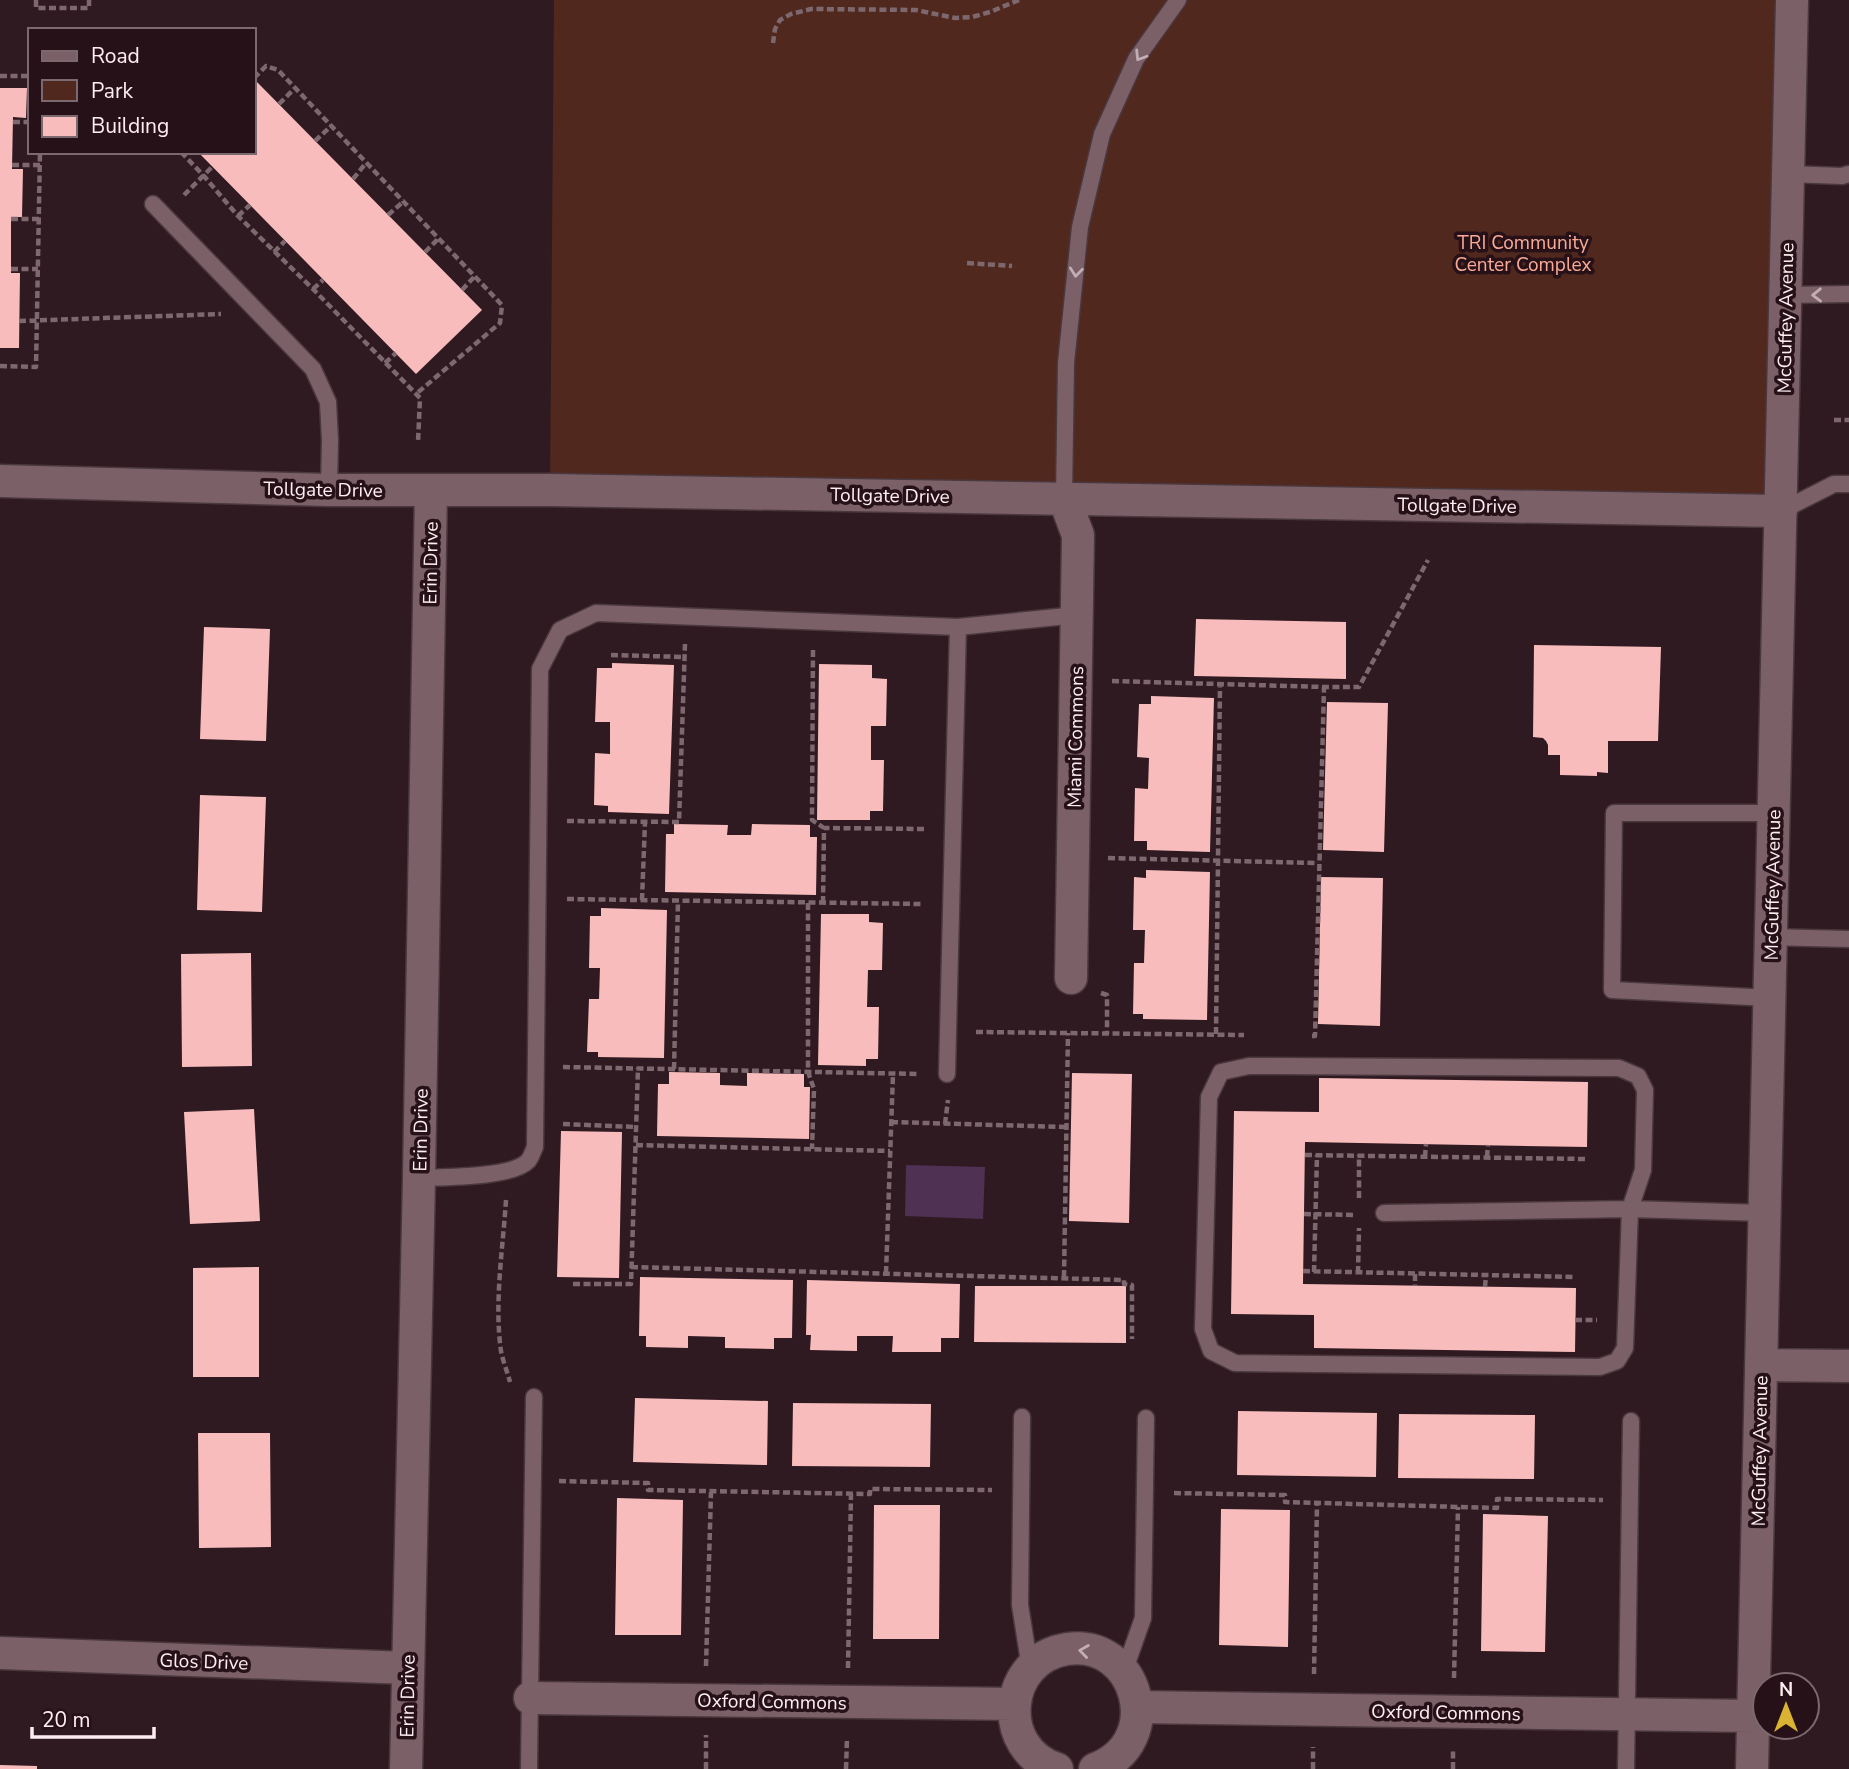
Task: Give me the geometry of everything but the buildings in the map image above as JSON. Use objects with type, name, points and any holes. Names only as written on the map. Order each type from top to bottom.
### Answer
[{"type":"street","name":"McGuffey Avenue","points":[[1754,1671],[1792,0]]},
{"type":"street","name":"Tollgate Drive","points":[[0,481],[329,489],[550,489],[1781,511]]},
{"type":"street","name":"Erin Drive","points":[[406,1769],[431,490]]},
{"type":"street","name":"Miami Commons","points":[[1064,498],[1078,536],[1070,978]]},
{"type":"street","points":[[1761,1365],[1849,1366]]},
{"type":"street","points":[[1057,1769],[1027,1761],[1018,1735],[1014,1704],[1018,1686],[1030,1668],[1048,1655],[1068,1649],[1090,1650],[1108,1658],[1124,1672],[1134,1691],[1138,1707],[1134,1732],[1124,1760],[1095,1769]]},
{"type":"street","name":"Glos Drive","points":[[0,1653],[408,1668]]},
{"type":"street","name":"Oxford Commons","points":[[530,1698],[1014,1704]]},
{"type":"street","name":"Oxford Commons","points":[[1138,1707],[1751,1716]]},
{"type":"street","name":"McGuffey Avenue","points":[[1752,1769],[1753,1741]]},
{"type":"lane","points":[[1064,498],[1066,363],[1080,227],[1102,134],[1136,60],[1178,0]]},
{"type":"lane","points":[[1788,174],[1849,174]]},
{"type":"lane","points":[[153,204],[313,369],[328,402],[329,489]]},
{"type":"lane","points":[[1786,295],[1849,294]]},
{"type":"lane","points":[[1781,511],[1834,484],[1849,484]]},
{"type":"lane","points":[[419,1178],[460,1177],[508,1171],[527,1162],[536,1146],[540,669],[560,630],[596,613],[958,627],[1077,615]]},
{"type":"lane","points":[[947,1074],[958,627]]},
{"type":"lane","points":[[1770,998],[1612,990],[1615,813],[1774,813]]},
{"type":"lane","points":[[1771,937],[1849,939]]},
{"type":"lane","points":[[1249,1066],[1619,1068],[1637,1076],[1645,1090],[1643,1170],[1630,1209],[1625,1348],[1617,1361],[1600,1367],[1235,1363],[1211,1351],[1203,1329],[1209,1097],[1221,1072],[1249,1066]]},
{"type":"lane","points":[[1384,1213],[1630,1209],[1765,1213]]},
{"type":"lane","points":[[529,1769],[534,1402]]},
{"type":"lane","points":[[1022,1417],[1020,1605],[1030,1668]]},
{"type":"lane","points":[[1124,1672],[1143,1618],[1146,1418]]},
{"type":"lane","points":[[1626,1769],[1631,1421]]},
{"type":"path","points":[[36,0],[36,8],[89,8],[89,0]]},
{"type":"path","points":[[774,43],[775,29],[780,20],[791,13],[811,9],[916,10],[955,18],[990,12],[1019,0]]},
{"type":"path","points":[[256,76],[266,66],[278,69],[502,304],[500,323],[416,394]]},
{"type":"path","points":[[0,76],[28,77]]},
{"type":"path","points":[[279,104],[295,88]]},
{"type":"path","points":[[13,122],[28,122]]},
{"type":"path","points":[[315,141],[331,126]]},
{"type":"path","points":[[0,366],[36,367],[40,154]]},
{"type":"path","points":[[183,154],[238,216],[420,398],[418,442]]},
{"type":"path","points":[[353,179],[366,163]]},
{"type":"path","points":[[12,165],[40,165]]},
{"type":"path","points":[[203,175],[212,167]]},
{"type":"path","points":[[388,215],[404,201]]},
{"type":"path","points":[[238,216],[250,205]]},
{"type":"path","points":[[11,219],[39,219]]},
{"type":"path","points":[[425,252],[439,238]]},
{"type":"path","points":[[274,252],[285,241]]},
{"type":"path","points":[[967,263],[1012,266]]},
{"type":"path","points":[[11,269],[38,270]]},
{"type":"path","points":[[462,290],[475,276]]},
{"type":"path","points":[[313,289],[323,279]]},
{"type":"path","points":[[19,321],[219,315],[243,297]]},
{"type":"path","points":[[385,363],[396,353]]},
{"type":"path","points":[[1834,420],[1849,420]]},
{"type":"path","points":[[1076,680],[1359,687],[1428,560]]},
{"type":"path","points":[[539,821],[679,822],[685,617]]},
{"type":"path","points":[[813,621],[812,820],[824,828],[953,829]]},
{"type":"path","points":[[611,655],[684,657]]},
{"type":"path","points":[[1216,1034],[1220,684]]},
{"type":"path","points":[[1303,1036],[1315,1036],[1324,687]]},
{"type":"path","points":[[642,900],[645,822]]},
{"type":"path","points":[[823,903],[824,828]]},
{"type":"path","points":[[1073,857],[1318,863]]},
{"type":"path","points":[[538,899],[951,905]]},
{"type":"path","points":[[674,1069],[678,901]]},
{"type":"path","points":[[808,903],[808,1072],[814,1089],[812,1149]]},
{"type":"path","points":[[948,1032],[1253,1035]]},
{"type":"path","points":[[1064,1278],[1068,1033]]},
{"type":"path","points":[[537,1066],[947,1074]]},
{"type":"path","points":[[573,1284],[631,1284],[638,1068]]},
{"type":"path","points":[[886,1273],[893,1074]]},
{"type":"path","points":[[891,1122],[1066,1127]]},
{"type":"path","points":[[536,1124],[636,1127]]},
{"type":"path","points":[[1425,1157],[1426,1144]]},
{"type":"path","points":[[635,1145],[890,1151]]},
{"type":"path","points":[[1487,1157],[1488,1145]]},
{"type":"path","points":[[1305,1155],[1585,1159]]},
{"type":"path","points":[[1314,1272],[1317,1155]]},
{"type":"path","points":[[508,1171],[499,1305],[501,1354],[517,1406],[534,1402]]},
{"type":"path","points":[[1304,1214],[1384,1213]]},
{"type":"path","points":[[631,1267],[1124,1280],[1124,1284],[1132,1285],[1132,1339]]},
{"type":"path","points":[[1303,1271],[1574,1277]]},
{"type":"path","points":[[1415,1274],[1415,1286]]},
{"type":"path","points":[[1485,1287],[1486,1275]]},
{"type":"path","points":[[533,1480],[648,1483],[648,1490],[711,1492],[870,1494],[870,1489],[1021,1490]]},
{"type":"path","points":[[707,1673],[711,1492]]},
{"type":"path","points":[[1145,1492],[1286,1495],[1285,1502],[1317,1504],[1497,1508],[1497,1499],[1630,1500]]},
{"type":"path","points":[[849,1675],[851,1494]]},
{"type":"path","points":[[1314,1678],[1317,1504]]},
{"type":"path","points":[[1454,1681],[1458,1507]]},
{"type":"path","points":[[706,1729],[706,1769]]},
{"type":"path","points":[[846,1769],[847,1730]]},
{"type":"path","points":[[1453,1736],[1453,1769]]},
{"type":"path","points":[[1313,1739],[1313,1769]]},
{"type":"green space","name":"TRI Community Center Complex","points":[[554,0],[1792,0],[1781,511],[550,490]]},
{"type":"shaded area","points":[[906,1165],[985,1167],[983,1219],[905,1216]]}]
